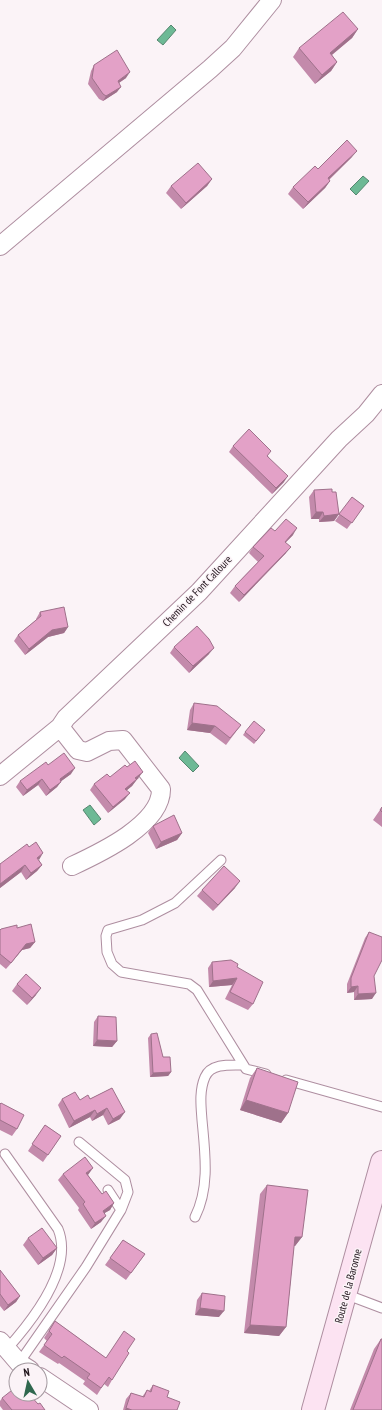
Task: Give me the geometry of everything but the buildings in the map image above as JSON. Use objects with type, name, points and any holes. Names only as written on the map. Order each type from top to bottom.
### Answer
[{"type":"main road","name":"Route de la Baronne","points":[[313,1410],[382,1162]]},
{"type":"street","points":[[0,246],[210,69],[233,48],[272,0]]},
{"type":"street","name":"Chemin de Font Calloure","points":[[0,776],[60,727],[66,718],[199,592],[339,439],[366,414],[382,394]]},
{"type":"street","points":[[60,727],[78,750],[87,752],[109,741],[123,740],[161,789],[161,799],[153,813],[130,835],[72,866]]},
{"type":"street","points":[[3,1345],[19,1362]]},
{"type":"street","points":[[48,1382],[89,1410]]},
{"type":"lane","points":[[221,860],[175,903],[142,920],[108,930],[106,936],[107,952],[112,964],[121,972],[189,984],[197,990],[246,1069],[382,1107]]},
{"type":"lane","points":[[195,1217],[201,1205],[206,1174],[200,1095],[205,1076],[220,1065],[243,1065]]},
{"type":"lane","points":[[27,1362],[121,1210],[128,1192],[125,1180],[78,1142]]},
{"type":"lane","points":[[3,1345],[18,1336],[55,1282],[63,1255],[61,1236],[58,1229],[5,1154]]},
{"type":"lane","points":[[108,1190],[121,1210]]},
{"type":"lane","points":[[345,1294],[382,1308]]},
{"type":"shaded area","points":[[171,25],[176,30],[163,45],[157,40]]},
{"type":"shaded area","points":[[363,176],[369,181],[356,195],[350,189]]},
{"type":"shaded area","points":[[185,751],[199,766],[193,772],[179,758]]},
{"type":"shaded area","points":[[90,805],[101,819],[94,825],[83,810]]}]
